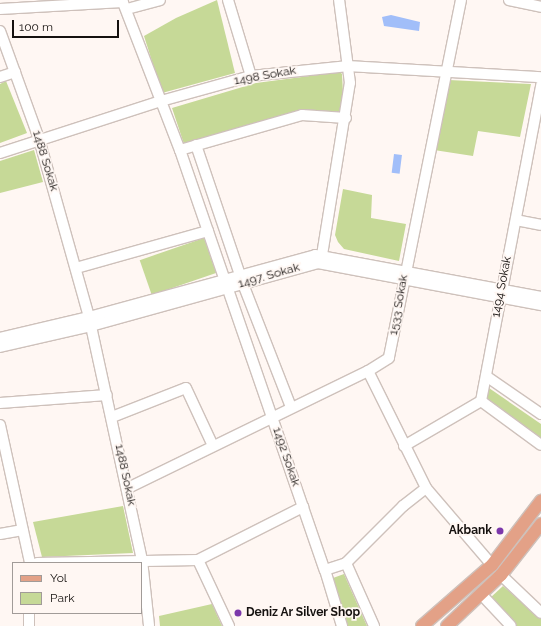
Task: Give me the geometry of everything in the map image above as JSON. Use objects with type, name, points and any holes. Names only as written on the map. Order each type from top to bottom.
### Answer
[{"type":"main road","points":[[422,626],[492,565],[541,502]]},
{"type":"main road","points":[[447,626],[501,575],[541,524]]},
{"type":"street","points":[[0,9],[88,2],[124,4],[160,0]]},
{"type":"street","points":[[228,0],[251,76]]},
{"type":"street","points":[[322,255],[346,118],[350,84],[339,0]]},
{"type":"street","name":"1533 Sokak","points":[[128,488],[291,407],[368,371],[389,358],[404,276],[461,0]]},
{"type":"street","points":[[509,0],[541,7]]},
{"type":"street","name":"1492 Sokak","points":[[124,4],[180,150],[325,570],[342,626]]},
{"type":"street","name":"1488 Sokak","points":[[0,31],[39,139],[90,321],[128,488],[142,560],[149,626]]},
{"type":"street","name":"1498 Sokak","points":[[0,153],[39,139],[162,101],[251,76],[348,66],[446,73],[541,77]]},
{"type":"street","points":[[0,77],[15,72]]},
{"type":"street","name":"1494 Sokak","points":[[481,401],[500,294],[516,220],[541,85]]},
{"type":"street","points":[[180,150],[302,115],[346,118]]},
{"type":"street","points":[[196,145],[242,279],[291,407]]},
{"type":"street","points":[[516,220],[541,225]]},
{"type":"street","points":[[76,268],[208,231]]},
{"type":"street","name":"1497. Sokak","points":[[0,347],[226,284],[308,256],[322,255],[404,276]]},
{"type":"street","name":"1497. Sokak","points":[[242,279],[318,263],[329,263],[500,294],[541,305]]},
{"type":"street","name":"1497. Sokak","points":[[500,294],[541,297]]},
{"type":"street","name":"1497. Sokak","points":[[0,338],[90,321]]},
{"type":"street","points":[[368,371],[426,488],[492,565]]},
{"type":"street","points":[[486,376],[541,414]]},
{"type":"street","points":[[112,417],[186,388],[213,446]]},
{"type":"street","points":[[0,403],[107,395]]},
{"type":"street","points":[[404,446],[481,401],[541,446]]},
{"type":"street","points":[[0,425],[30,562]]},
{"type":"street","points":[[325,570],[346,563],[403,506],[426,488]]},
{"type":"street","points":[[72,562],[142,560],[150,563],[198,560],[303,507]]},
{"type":"street","points":[[0,534],[23,530]]},
{"type":"street","points":[[198,560],[228,626]]},
{"type":"street","points":[[346,563],[374,626]]},
{"type":"street","points":[[501,575],[541,613]]},
{"type":"street","points":[[482,594],[511,626]]},
{"type":"street","points":[[29,614],[29,626]]},
{"type":"green space","points":[[217,0],[235,73],[162,93],[144,36],[176,18]]},
{"type":"green space","points":[[340,72],[342,74],[343,93],[340,110],[337,113],[310,110],[288,114],[184,144],[172,108],[256,83]]},
{"type":"green space","points":[[449,80],[531,84],[520,137],[478,131],[473,156],[434,150]]},
{"type":"green space","points":[[6,81],[27,133],[0,143],[0,84]]},
{"type":"green space","points":[[34,150],[43,182],[0,193],[0,161]]},
{"type":"green space","points":[[343,189],[372,195],[371,218],[406,224],[399,261],[344,249],[338,242],[335,235]]},
{"type":"green space","points":[[204,238],[216,273],[152,295],[140,260]]},
{"type":"green space","points":[[489,388],[541,424],[541,441],[485,400]]},
{"type":"green space","points":[[123,506],[133,553],[42,557],[33,522]]},
{"type":"green space","points":[[344,574],[367,626],[348,626],[333,578]]},
{"type":"green space","points":[[503,586],[541,619],[541,626],[515,626],[490,598]]},
{"type":"green space","points":[[212,604],[222,626],[160,626],[159,616]]},
{"type":"water","points":[[391,15],[420,22],[419,31],[384,26],[382,17]]},
{"type":"water","points":[[394,154],[402,155],[400,174],[392,173]]},
{"type":"place","name":"Akbank","points":[[500,531]]},
{"type":"place","name":"Deniz Ar Silver Shop","points":[[238,613]]}]
